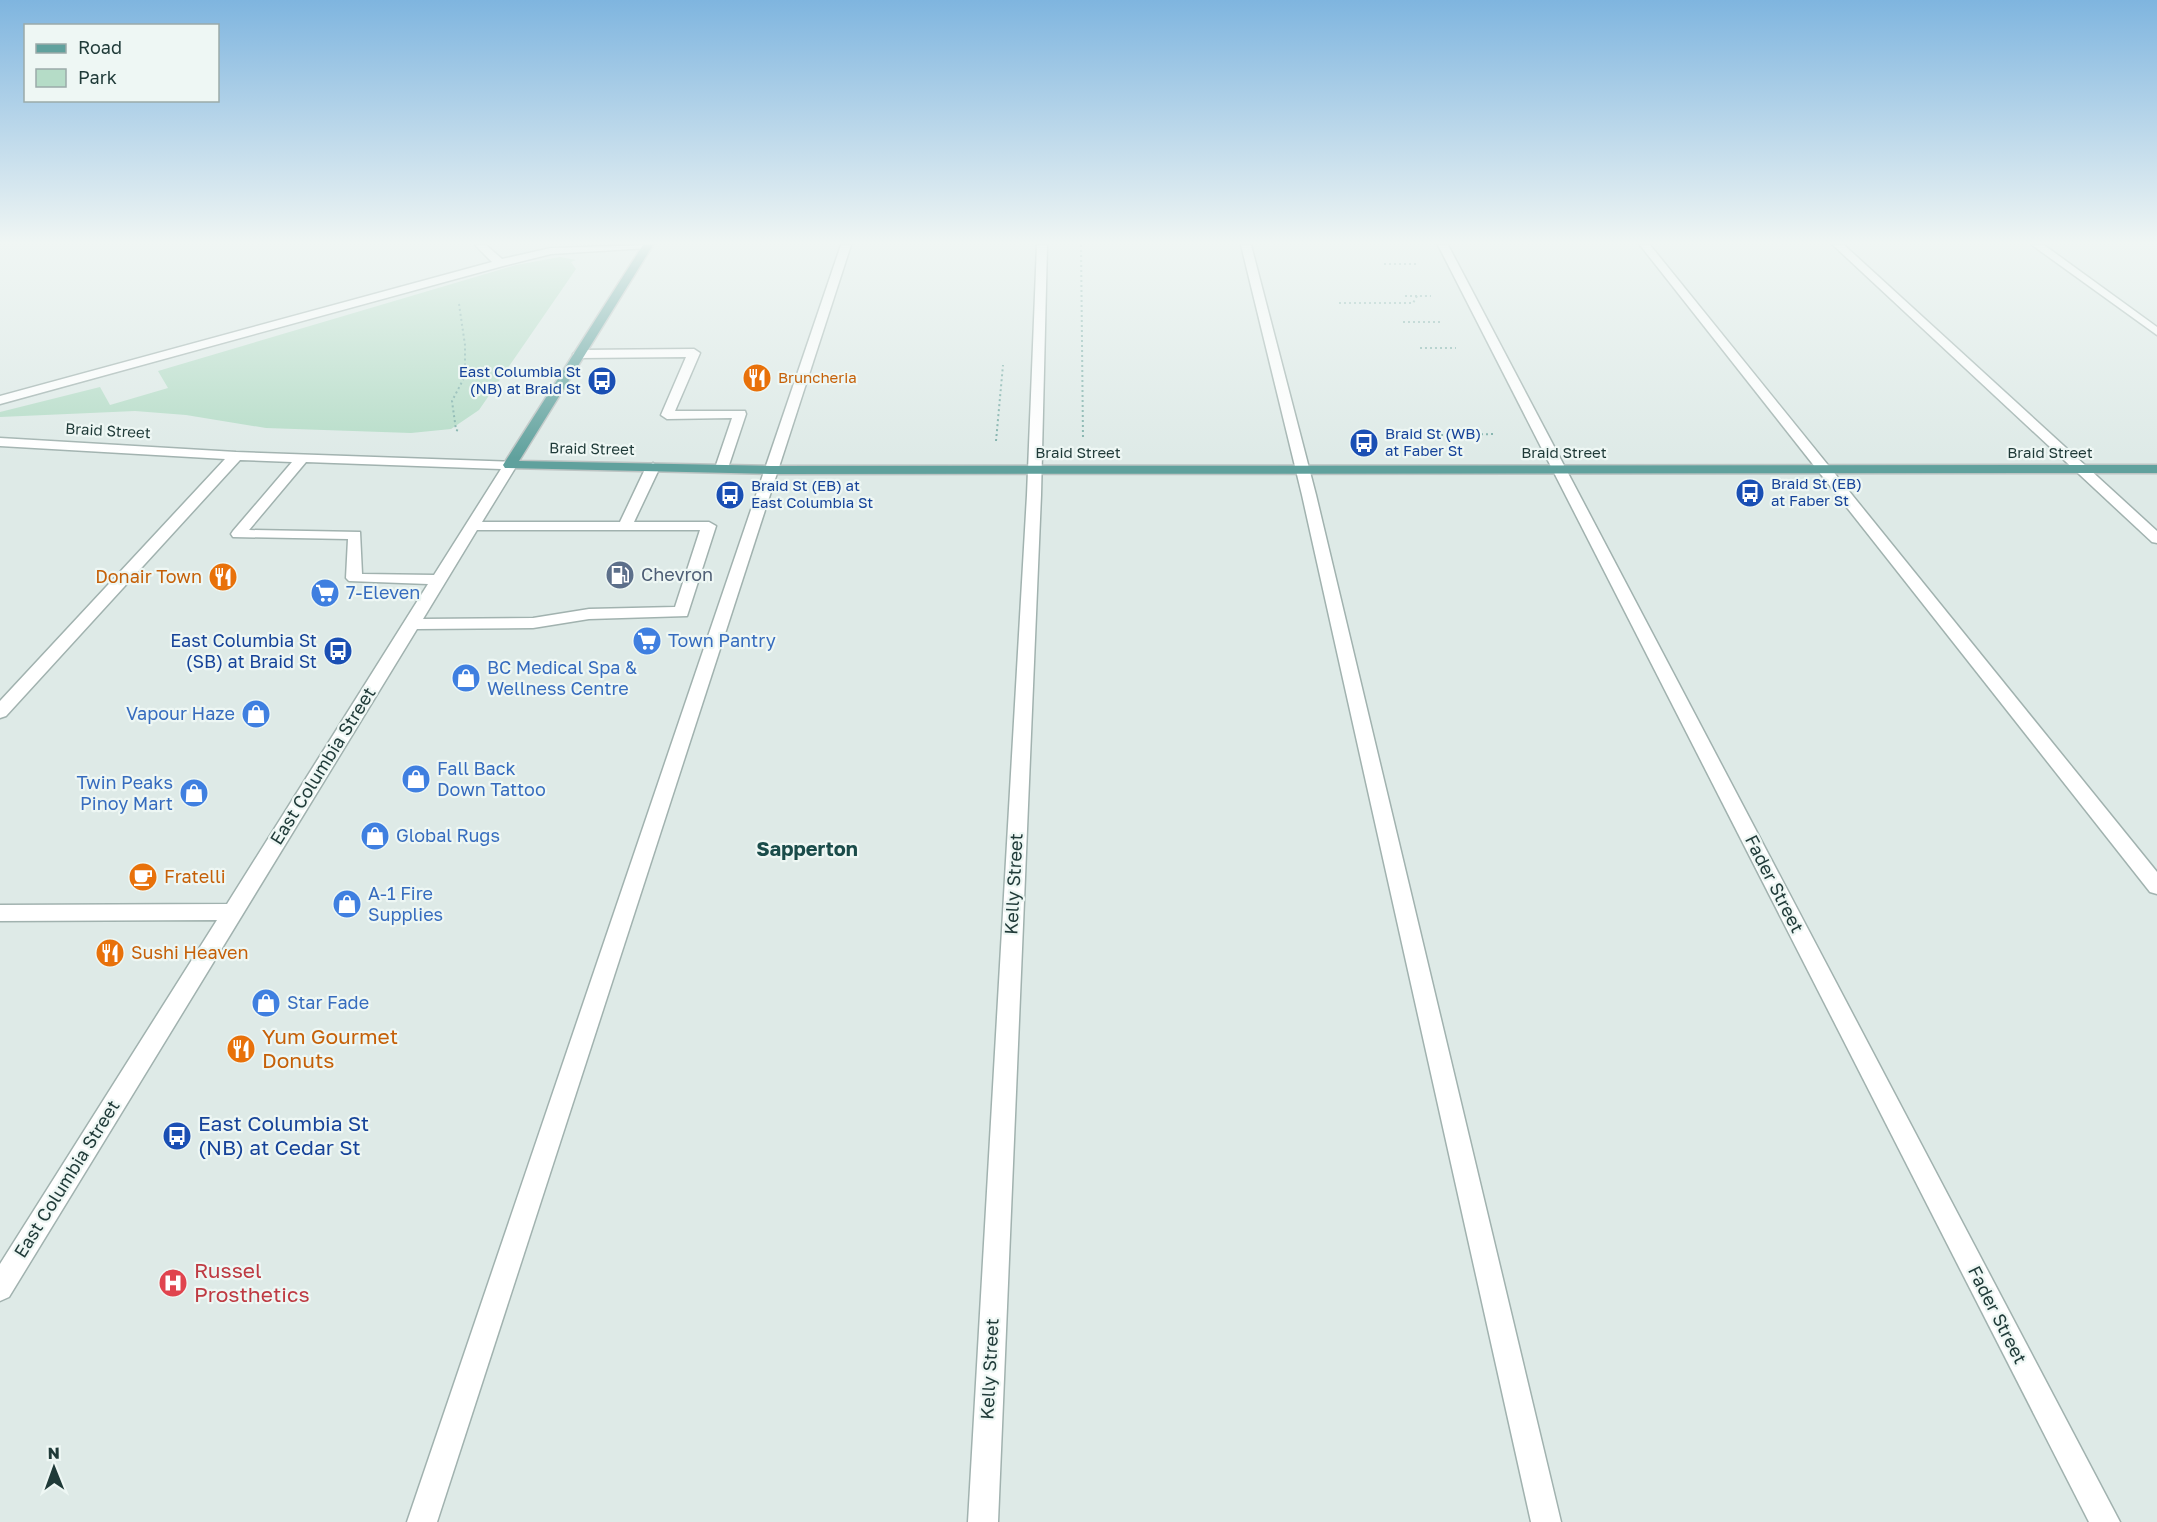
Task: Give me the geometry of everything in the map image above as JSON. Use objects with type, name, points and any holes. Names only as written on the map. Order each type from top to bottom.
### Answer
[{"type":"main road","name":"East Columbia Street","points":[[510,465],[603,316]]},
{"type":"main road","name":"Braid Street","points":[[510,465],[771,470],[2157,469]]},
{"type":"street","points":[[0,400],[304,316]]},
{"type":"street","points":[[422,1522],[822,316]]},
{"type":"street","name":"Kelly Street","points":[[983,1522],[1039,316]]},
{"type":"street","points":[[1264,316],[1303,470],[1546,1522]]},
{"type":"street","name":"Fader Street","points":[[1480,316],[2105,1522]]},
{"type":"street","points":[[1701,316],[2157,886]]},
{"type":"street","points":[[1915,316],[2157,539]]},
{"type":"street","points":[[2135,316],[2157,332]]},
{"type":"street","points":[[579,354],[694,353],[667,415],[740,414],[722,468]]},
{"type":"street","name":"Braid Street","points":[[0,442],[302,459],[510,465]]},
{"type":"street","points":[[0,712],[236,456]]},
{"type":"street","points":[[302,459],[238,534],[355,535],[354,578],[438,580]]},
{"type":"street","name":"East Columbia Street","points":[[0,1288],[510,465]]},
{"type":"street","points":[[625,526],[653,467]]},
{"type":"street","points":[[411,624],[533,623],[589,614],[681,612],[709,526],[471,526]]},
{"type":"street","points":[[0,913],[232,912]]},
{"type":"path","points":[[460,316],[465,345],[465,376],[452,401],[456,430],[462,433]]},
{"type":"path","points":[[1082,316],[1083,442]]},
{"type":"path","points":[[1403,322],[1443,322]]},
{"type":"path","points":[[1420,348],[1456,348]]},
{"type":"path","points":[[1441,435],[1496,434]]},
{"type":"green space","points":[[344,316],[544,316],[479,410],[451,429],[411,433],[266,428],[186,415],[135,411],[0,417],[0,412],[100,387],[110,405],[168,388],[158,371]]},
{"type":"place","name":"Bruncheria","points":[[757,378]]},
{"type":"place","name":"East Columbia St (NB) at Braid St","points":[[602,381]]},
{"type":"place","name":"Braid St (WB) at Faber St","points":[[1364,443]]},
{"type":"place","name":"Braid St (EB) at Faber St","points":[[1750,493]]},
{"type":"place","name":"Braid St (EB) at East Columbia St","points":[[730,495]]},
{"type":"place","name":"Chevron","points":[[620,575]]},
{"type":"place","name":"Donair Town","points":[[223,577]]},
{"type":"place","name":"7-Eleven","points":[[325,593]]},
{"type":"place","name":"Town Pantry","points":[[647,641]]},
{"type":"place","name":"East Columbia St (SB) at Braid St","points":[[338,651]]},
{"type":"place","name":"BC Medical Spa & Wellness Centre","points":[[466,678]]},
{"type":"place","name":"Vapour Haze","points":[[256,714]]},
{"type":"place","name":"Fall Back Down Tattoo","points":[[416,779]]},
{"type":"place","name":"Twin Peaks Pinoy Mart","points":[[194,793]]},
{"type":"place","name":"Global Rugs","points":[[375,836]]},
{"type":"place","name":"Fratelli","points":[[143,877]]},
{"type":"place","name":"A-1 Fire Supplies","points":[[347,904]]},
{"type":"place","name":"Sushi Heaven","points":[[110,953]]},
{"type":"place","name":"Star Fade","points":[[266,1003]]},
{"type":"place","name":"Yum Gourmet Donuts","points":[[241,1049]]},
{"type":"place","name":"East Columbia St (NB) at Cedar St","points":[[177,1136]]},
{"type":"place","name":"Russel Prosthetics","points":[[173,1283]]},
{"type":"district","name":"Sapperton","points":[[807,849]]}]
